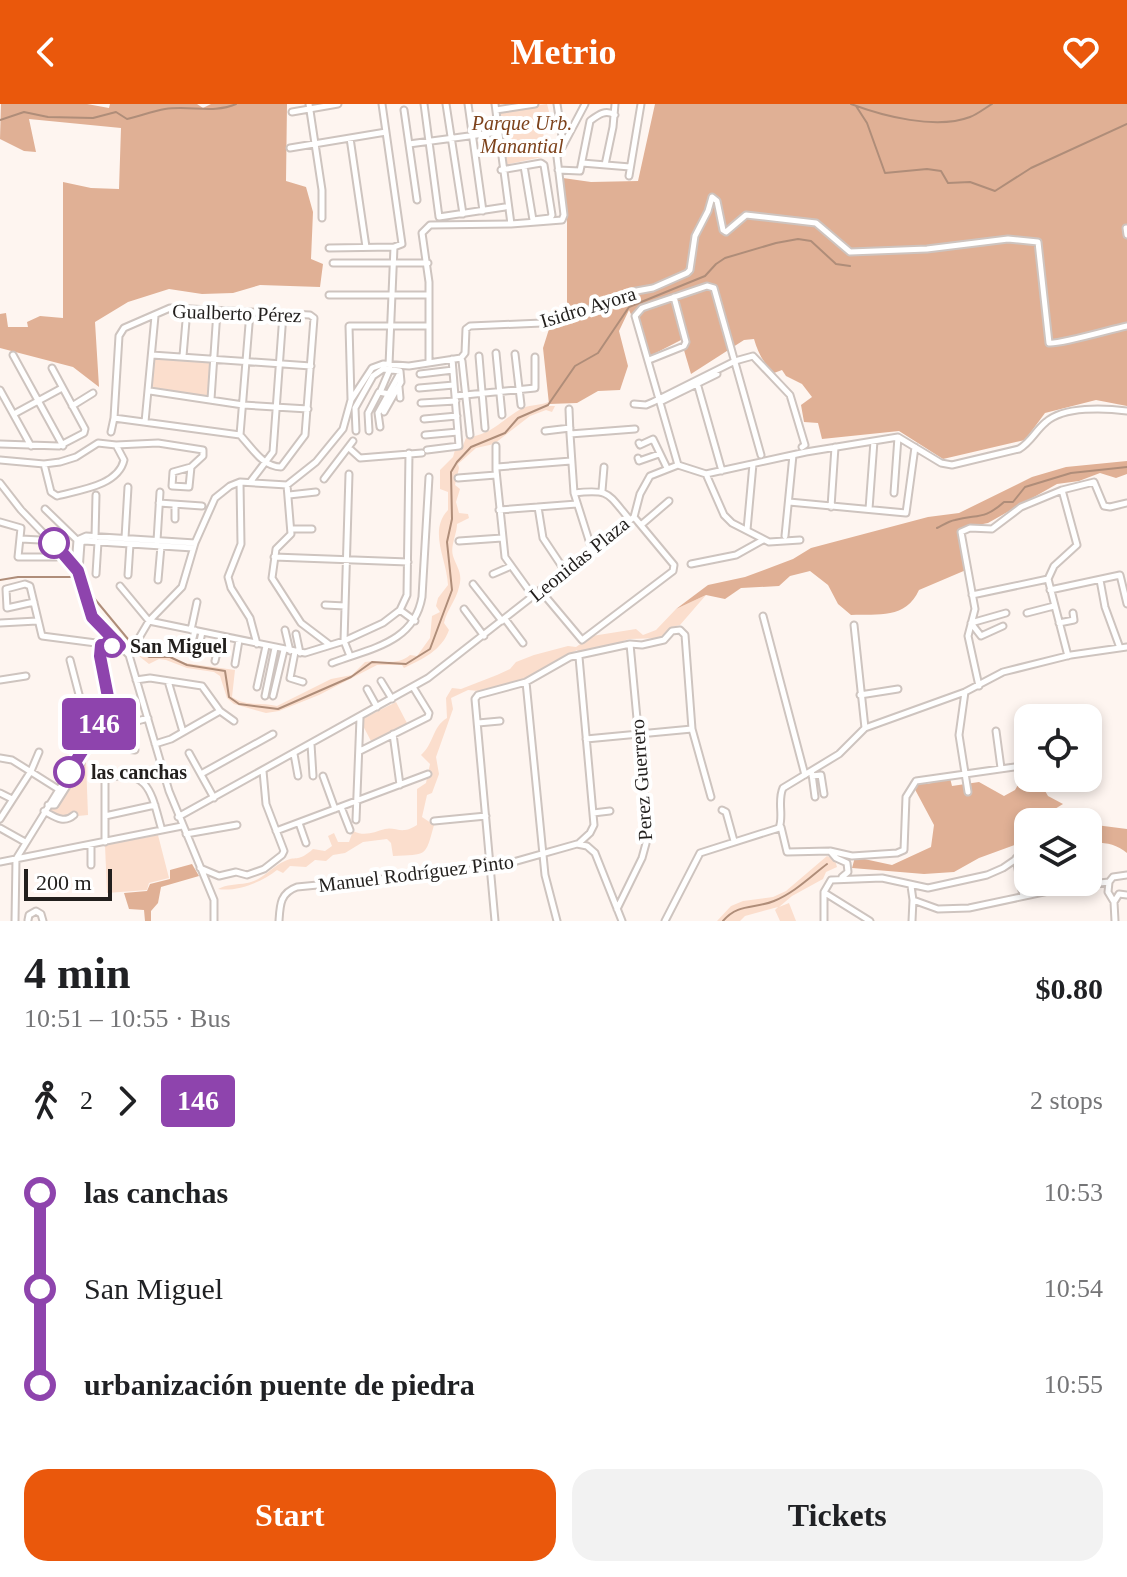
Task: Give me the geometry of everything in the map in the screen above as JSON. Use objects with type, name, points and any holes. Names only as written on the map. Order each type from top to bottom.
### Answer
[{"type":"street","points":[[292,112],[310,106],[338,104]]},
{"type":"street","points":[[329,248],[394,247],[402,244],[382,104]]},
{"type":"street","points":[[424,104],[439,217],[505,207]]},
{"type":"street","points":[[446,104],[463,214]]},
{"type":"street","points":[[468,104],[483,211]]},
{"type":"street","points":[[508,224],[494,106],[535,104]]},
{"type":"street","points":[[557,104],[563,143]]},
{"type":"street","points":[[605,165],[615,104]]},
{"type":"street","points":[[629,176],[641,104]]},
{"type":"street","points":[[429,363],[428,263],[422,233],[430,225],[562,220],[557,157],[582,105]]},
{"type":"street","points":[[310,106],[317,143],[322,218]]},
{"type":"street","points":[[404,110],[417,200]]},
{"type":"street","points":[[558,170],[577,172],[590,121],[601,113],[615,115]]},
{"type":"street","points":[[290,148],[386,132]]},
{"type":"street","points":[[409,144],[497,132]]},
{"type":"street","points":[[350,138],[366,247]]},
{"type":"street","points":[[572,158],[630,167]]},
{"type":"street","points":[[502,170],[524,166],[544,165],[551,217],[533,220],[524,166]]},
{"type":"street","points":[[502,170],[508,224]]},
{"type":"street","name":"Isidro Ayora","points":[[452,359],[461,358],[465,353],[467,327],[542,323],[614,302],[631,292],[653,288],[687,273],[695,236],[712,197],[717,201],[726,232],[746,215],[814,222],[850,252],[927,249],[1008,239],[1038,242],[1049,343],[1127,326]]},
{"type":"street","points":[[369,431],[368,413],[389,367],[394,247]]},
{"type":"street","points":[[333,263],[428,263]]},
{"type":"street","points":[[678,465],[635,316],[642,308],[712,286],[761,455]]},
{"type":"street","points":[[329,295],[429,295]]},
{"type":"street","points":[[649,360],[684,346],[686,342],[674,297]]},
{"type":"street","name":"Gualberto Pérez","points":[[111,432],[120,333],[170,308],[310,315],[314,318],[311,366]]},
{"type":"street","points":[[183,356],[187,309]]},
{"type":"street","points":[[211,399],[217,311]]},
{"type":"street","points":[[240,435],[250,312]]},
{"type":"street","points":[[251,482],[273,452],[283,314]]},
{"type":"street","points":[[145,422],[155,315]]},
{"type":"street","points":[[129,655],[149,621],[182,587],[194,546],[213,501],[226,488],[240,482],[287,485],[316,462],[343,429],[351,400],[349,326],[429,326]]},
{"type":"street","points":[[496,353],[502,415]]},
{"type":"street","points":[[515,354],[521,405]]},
{"type":"street","points":[[13,355],[63,446]]},
{"type":"street","points":[[114,418],[240,435],[266,463],[281,467],[300,445],[305,435],[311,366],[152,355]]},
{"type":"street","points":[[479,356],[485,428]]},
{"type":"street","points":[[421,403],[536,387],[535,357]]},
{"type":"street","points":[[634,404],[646,405],[659,400],[735,362],[752,358]]},
{"type":"street","points":[[752,358],[790,395],[803,447],[787,397],[752,358]]},
{"type":"street","points":[[349,448],[360,458],[424,452],[457,447],[460,443],[452,359],[401,369],[383,364],[372,368],[351,400]]},
{"type":"street","points":[[462,361],[470,435]]},
{"type":"street","points":[[356,431],[355,410],[367,386],[379,370],[389,367]]},
{"type":"street","points":[[0,444],[63,446],[83,434],[85,429],[52,368]]},
{"type":"street","points":[[384,412],[402,381],[401,369]]},
{"type":"street","points":[[380,427],[378,413],[401,369]]},
{"type":"street","points":[[420,374],[453,370]]},
{"type":"street","points":[[696,382],[722,471]]},
{"type":"street","points":[[419,388],[454,385]]},
{"type":"street","points":[[367,386],[389,394]]},
{"type":"street","points":[[399,386],[400,398]]},
{"type":"street","points":[[14,414],[62,388]]},
{"type":"street","points":[[0,390],[32,447]]},
{"type":"street","points":[[150,391],[243,405],[308,409]]},
{"type":"street","points":[[72,406],[93,393]]},
{"type":"street","points":[[639,443],[653,439],[667,468],[678,465],[706,474],[898,437],[941,463],[963,463],[1029,444],[1053,416],[1098,407],[1127,411]]},
{"type":"street","points":[[569,409],[574,493],[592,550]]},
{"type":"street","points":[[424,419],[457,416]]},
{"type":"street","points":[[545,431],[635,429]]},
{"type":"street","points":[[425,435],[458,432]]},
{"type":"street","points":[[894,493],[898,437]]},
{"type":"street","points":[[324,479],[353,441]]},
{"type":"street","points":[[869,509],[874,441]]},
{"type":"street","points":[[1,461],[44,464],[76,457],[95,443],[158,443],[203,450],[203,456],[191,467],[173,472],[172,486],[189,487],[191,467]]},
{"type":"street","points":[[44,464],[52,494],[57,496],[101,483],[118,473],[124,460],[116,445]]},
{"type":"street","points":[[496,446],[502,538],[509,567],[533,596]]},
{"type":"street","points":[[831,507],[835,447]]},
{"type":"street","points":[[789,502],[907,512],[915,447]]},
{"type":"street","points":[[120,586],[149,621],[292,651],[344,641],[383,623],[400,610],[407,595],[409,453]]},
{"type":"street","points":[[638,458],[639,461],[659,454]]},
{"type":"street","points":[[785,536],[793,455]]},
{"type":"street","points":[[497,467],[571,461]]},
{"type":"street","points":[[747,531],[753,464]]},
{"type":"street","points":[[602,491],[604,467]]},
{"type":"street","name":"Leonidas Plaza","points":[[178,817],[392,699],[453,661],[632,518],[647,479],[667,468]]},
{"type":"street","points":[[349,474],[344,641],[350,656]]},
{"type":"street","points":[[706,474],[725,516],[763,540]]},
{"type":"street","points":[[458,478],[496,475]]},
{"type":"street","points":[[332,663],[396,637],[415,621],[422,597],[429,477]]},
{"type":"street","points":[[240,482],[241,539],[228,577],[231,588],[250,618],[257,644]]},
{"type":"street","points":[[979,686],[968,636],[975,609],[962,531],[970,528],[992,529],[1021,507],[1062,490],[1094,482],[1104,506],[1127,503]]},
{"type":"street","points":[[0,483],[21,510],[77,568]]},
{"type":"street","points":[[287,485],[290,536],[277,547],[271,574],[274,584],[301,623],[330,645]]},
{"type":"street","points":[[128,487],[128,575]]},
{"type":"street","points":[[1062,490],[1077,545],[1054,566],[1048,579],[1068,656]]},
{"type":"street","points":[[158,580],[160,492]]},
{"type":"street","points":[[289,495],[316,492]]},
{"type":"street","points":[[540,590],[582,640],[675,568],[641,525],[608,493],[574,493]]},
{"type":"street","points":[[96,495],[96,574]]},
{"type":"street","points":[[641,525],[669,501]]},
{"type":"street","points":[[159,503],[202,506]]},
{"type":"street","points":[[499,510],[577,504]]},
{"type":"street","points":[[175,505],[175,519]]},
{"type":"street","points":[[538,507],[543,538],[565,571]]},
{"type":"street","points":[[45,509],[77,540],[77,568],[90,615],[129,655],[178,817],[214,900],[214,921]]},
{"type":"street","points":[[0,522],[21,528],[18,557],[55,558],[40,540],[21,539]]},
{"type":"street","points":[[291,529],[312,529]]},
{"type":"street","points":[[77,540],[81,537],[194,546]]},
{"type":"street","points":[[459,541],[502,538]]},
{"type":"street","points":[[77,568],[82,542],[96,540]]},
{"type":"street","points":[[691,564],[736,555],[763,540],[800,540]]},
{"type":"street","points":[[274,557],[408,562]]},
{"type":"street","points":[[493,574],[509,567]]},
{"type":"street","points":[[1050,590],[1118,574],[1123,576],[1127,604]]},
{"type":"street","points":[[972,595],[1048,579]]},
{"type":"street","points":[[1014,767],[912,783],[906,797],[905,847],[901,852],[852,856],[830,851],[787,852],[781,826],[781,790],[839,754],[865,728],[965,692],[1003,672],[1068,656],[1123,648],[1105,607],[1100,580]]},
{"type":"street","points":[[8,622],[6,589],[25,584],[30,586],[40,634],[120,646]]},
{"type":"street","points":[[473,584],[523,643]]},
{"type":"street","points":[[7,608],[34,602]]},
{"type":"street","points":[[194,650],[197,602]]},
{"type":"street","points":[[325,605],[345,606]]},
{"type":"street","points":[[1027,613],[1054,606]]},
{"type":"street","points":[[464,609],[484,636]]},
{"type":"street","points":[[400,610],[415,621]]},
{"type":"street","points":[[971,623],[1006,613]]},
{"type":"street","points":[[1059,623],[1074,620],[1073,613]]},
{"type":"street","points":[[763,616],[815,797]]},
{"type":"street","points":[[0,623],[37,621]]},
{"type":"street","points":[[971,623],[981,636],[1003,626]]},
{"type":"street","points":[[854,625],[865,728]]},
{"type":"street","points":[[495,921],[475,699],[478,695],[526,682],[570,657],[664,640],[677,629],[683,633],[692,729],[711,797]]},
{"type":"street","points":[[273,696],[292,651],[285,630]]},
{"type":"street","points":[[296,634],[290,678],[303,682]]},
{"type":"street","points":[[215,661],[221,636]]},
{"type":"street","points":[[235,664],[239,640]]},
{"type":"street","name":"Perez Guerrero","points":[[617,910],[648,842],[630,644]]},
{"type":"street","points":[[43,921],[36,911],[29,915],[28,921],[15,920],[16,859],[109,708],[101,645]]},
{"type":"street","points":[[257,687],[266,646]]},
{"type":"street","points":[[265,696],[275,648]]},
{"type":"street","points":[[577,844],[593,829],[579,657]]},
{"type":"street","points":[[70,660],[82,706],[102,719]]},
{"type":"street","points":[[0,680],[26,676]]},
{"type":"street","points":[[136,680],[150,678],[202,686],[220,711],[234,721]]},
{"type":"street","points":[[168,681],[183,732]]},
{"type":"street","points":[[381,681],[392,699]]},
{"type":"street","points":[[526,682],[543,855],[557,921]]},
{"type":"street","points":[[360,751],[429,715],[413,687]]},
{"type":"street","points":[[367,689],[377,707]]},
{"type":"street","points":[[860,695],[898,689]]},
{"type":"street","points":[[965,692],[959,735],[968,792]]},
{"type":"street","points":[[109,708],[134,722],[148,718]]},
{"type":"street","points":[[155,744],[220,711]]},
{"type":"street","points":[[356,820],[360,717]]},
{"type":"street","points":[[478,723],[500,721]]},
{"type":"street","points":[[586,739],[692,729]]},
{"type":"street","points":[[95,731],[125,749],[135,750]]},
{"type":"street","points":[[996,731],[1001,768]]},
{"type":"street","points":[[201,774],[273,734]]},
{"type":"street","points":[[393,734],[400,785]]},
{"type":"street","points":[[311,744],[313,776]]},
{"type":"street","points":[[0,819],[31,771],[39,752]]},
{"type":"street","points":[[189,753],[214,798]]},
{"type":"street","points":[[294,754],[298,776]]},
{"type":"street","points":[[0,758],[11,759],[58,789]]},
{"type":"street","points":[[46,808],[55,805],[81,763],[77,759]]},
{"type":"street","points":[[198,867],[219,876],[236,872],[247,875],[264,869],[283,853],[266,802],[263,771]]},
{"type":"street","points":[[276,831],[428,774]]},
{"type":"street","points":[[810,774],[821,775],[824,794]]},
{"type":"street","points":[[105,842],[105,782],[108,778],[122,775],[146,783],[161,827]]},
{"type":"street","points":[[323,776],[350,830]]},
{"type":"street","points":[[0,793],[12,799]]},
{"type":"street","points":[[105,816],[155,805]]},
{"type":"street","points":[[46,808],[59,820],[74,815]]},
{"type":"street","points":[[722,810],[726,812],[734,841]]},
{"type":"street","points":[[593,813],[610,811]]},
{"type":"street","points":[[434,821],[486,816]]},
{"type":"street","points":[[299,823],[306,843]]},
{"type":"street","points":[[186,834],[237,825]]},
{"type":"street","points":[[0,862],[182,826]]},
{"type":"street","points":[[665,921],[700,853],[781,826]]},
{"type":"street","points":[[0,828],[25,842]]},
{"type":"street","points":[[577,844],[587,846],[595,853],[622,921]]},
{"type":"street","name":"Manuel Rodríguez Pinto","points":[[279,921],[282,899],[297,887],[492,868],[577,844]]},
{"type":"street","points":[[91,845],[91,865]]},
{"type":"street","points":[[824,921],[824,892],[828,883],[846,874],[848,867],[845,861],[836,858],[830,851]]},
{"type":"street","points":[[838,879],[882,878],[928,888],[987,875],[1014,859]]},
{"type":"street","points":[[1115,921],[1109,882],[1113,877],[1127,875]]},
{"type":"street","points":[[1102,882],[1109,882]]},
{"type":"street","points":[[911,886],[912,921]]},
{"type":"street","points":[[824,892],[870,921]]},
{"type":"street","points":[[1109,894],[1127,895]]},
{"type":"street","points":[[1114,902],[1119,894]]},
{"type":"street","points":[[913,900],[938,909],[953,909],[981,907],[1023,896]]},
{"type":"green space","name":"Parque Urb. Manantial","points":[[547,104],[552,123],[542,126],[547,156],[505,165],[497,112]]},
{"type":"green space","points":[[153,356],[215,359],[211,399],[150,391]]},
{"type":"green space","points":[[548,402],[549,406],[555,406],[552,412],[546,410],[530,416],[494,444],[476,448],[458,464],[455,485],[460,489],[456,502],[459,513],[468,514],[469,518],[457,524],[452,548],[460,582],[444,623],[449,630],[446,637],[425,657],[404,668],[402,665],[377,665],[319,695],[266,713],[234,704],[227,698],[220,676],[214,672],[159,659],[149,664],[135,653],[136,646],[149,656],[166,656],[185,663],[235,670],[232,697],[249,703],[277,706],[331,679],[352,675],[365,662],[394,662],[410,655],[417,656],[430,638],[432,616],[440,612],[436,606],[438,598],[448,585],[439,527],[448,510],[448,492],[440,489],[440,470],[453,457],[455,450],[462,448],[466,438],[491,429],[523,408]]},
{"type":"green space","points":[[706,595],[680,625],[672,627],[662,638],[629,639],[580,655],[577,650],[525,679],[479,691],[468,690],[451,698],[453,709],[436,757],[439,774],[432,793],[427,795],[422,817],[434,825],[423,852],[393,856],[391,843],[387,839],[363,842],[326,861],[315,860],[306,867],[290,866],[283,873],[277,870],[257,882],[218,889],[253,881],[289,859],[301,857],[313,849],[325,851],[332,846],[328,836],[334,833],[338,842],[349,842],[353,831],[365,834],[388,829],[406,830],[417,825],[417,789],[426,783],[430,764],[421,755],[438,726],[447,718],[446,698],[452,688],[461,689],[497,675],[516,662],[534,655],[568,646],[576,647],[592,636],[636,629],[643,635],[656,630],[676,609]]},
{"type":"green space","points":[[396,702],[408,725],[372,743],[360,720]]},
{"type":"green space","points":[[80,758],[86,762],[88,815],[78,816],[72,811],[68,816],[58,816],[48,810]]},
{"type":"green space","points":[[158,835],[169,878],[149,883],[147,890],[107,893],[105,845]]},
{"type":"green space","points":[[827,856],[835,860],[837,867],[779,907],[789,903],[796,921],[780,921],[775,910],[778,907],[745,916],[740,921],[717,921],[731,906],[786,891]]},
{"type":"shaded area","points":[[1,104],[87,104],[109,108],[110,104],[197,104],[203,108],[211,104],[287,104],[286,181],[306,187],[313,212],[311,259],[323,264],[320,287],[260,285],[233,293],[202,294],[169,289],[128,302],[95,322],[99,387],[73,367],[0,348],[0,314],[6,313],[8,327],[28,327],[27,322],[40,316],[63,318],[63,182],[91,188],[119,189],[121,128],[29,119],[36,152],[24,151],[0,139]]},
{"type":"shaded area","points":[[655,104],[1127,104],[1127,406],[1096,400],[1045,413],[1025,440],[943,459],[899,431],[822,439],[818,423],[804,422],[801,405],[812,397],[802,384],[786,376],[782,370],[774,373],[770,370],[754,339],[744,340],[691,374],[681,340],[650,356],[629,310],[619,331],[628,366],[620,390],[598,391],[577,403],[549,404],[543,348],[549,329],[567,306],[567,215],[563,178],[591,182],[638,181]]},
{"type":"shaded area","points":[[1127,461],[1127,474],[1116,478],[1100,473],[1079,481],[1057,484],[988,523],[958,529],[966,570],[919,590],[907,606],[890,613],[851,615],[838,604],[828,585],[810,571],[790,576],[779,586],[741,588],[725,599],[706,595],[676,609],[708,585],[745,577],[793,559],[811,548],[928,517],[959,513],[1032,477],[1066,467]]},
{"type":"shaded area","points":[[950,778],[952,786],[979,782],[1004,796],[1014,791],[1046,792],[1063,804],[1056,808],[1014,808],[1014,845],[979,858],[954,872],[924,874],[852,868],[855,857],[892,865],[931,847],[934,825],[911,782],[927,784]]},
{"type":"shaded area","points":[[1102,826],[1127,829],[1127,853],[1102,843]]},
{"type":"shaded area","points":[[192,864],[199,876],[161,887],[158,903],[151,911],[151,921],[145,921],[144,910],[129,909],[124,893],[147,891],[150,884],[170,879],[170,870]]},
{"type":"waterway","points":[[0,120],[24,112],[48,117],[93,118],[116,112],[127,119],[165,109],[210,109],[236,104]]},
{"type":"waterway","points":[[851,104],[894,117],[926,122],[956,121],[979,113],[992,104]]},
{"type":"waterway","points":[[856,106],[867,123],[885,173],[927,169],[941,171],[948,183],[970,182],[995,191],[1031,168],[1127,124]]},
{"type":"waterway","points":[[136,649],[149,657],[170,657],[187,665],[225,671],[229,697],[239,704],[278,709],[351,677],[372,662],[406,664],[430,649],[452,590],[447,542],[452,519],[451,472],[471,447],[505,433],[518,418],[548,405],[575,366],[598,353],[629,307],[705,276],[725,258],[798,239],[811,241],[836,264],[850,266]]},
{"type":"waterway","points":[[937,528],[986,514],[1004,502],[1013,502],[1025,487],[1071,473],[1127,467]]},
{"type":"waterway","points":[[0,580],[75,577]]},
{"type":"waterway","points":[[84,586],[132,644]]},
{"type":"waterway","points":[[723,921],[735,911],[781,898],[827,864]]},
{"type":"bus line","name":"146","points":[[54,543],[78,571],[92,617],[120,646],[101,645],[100,656],[110,707],[69,772]]},
{"type":"place","name":"San Miguel","points":[[112,646]]},
{"type":"place","name":"las canchas","points":[[69,772]]}]
